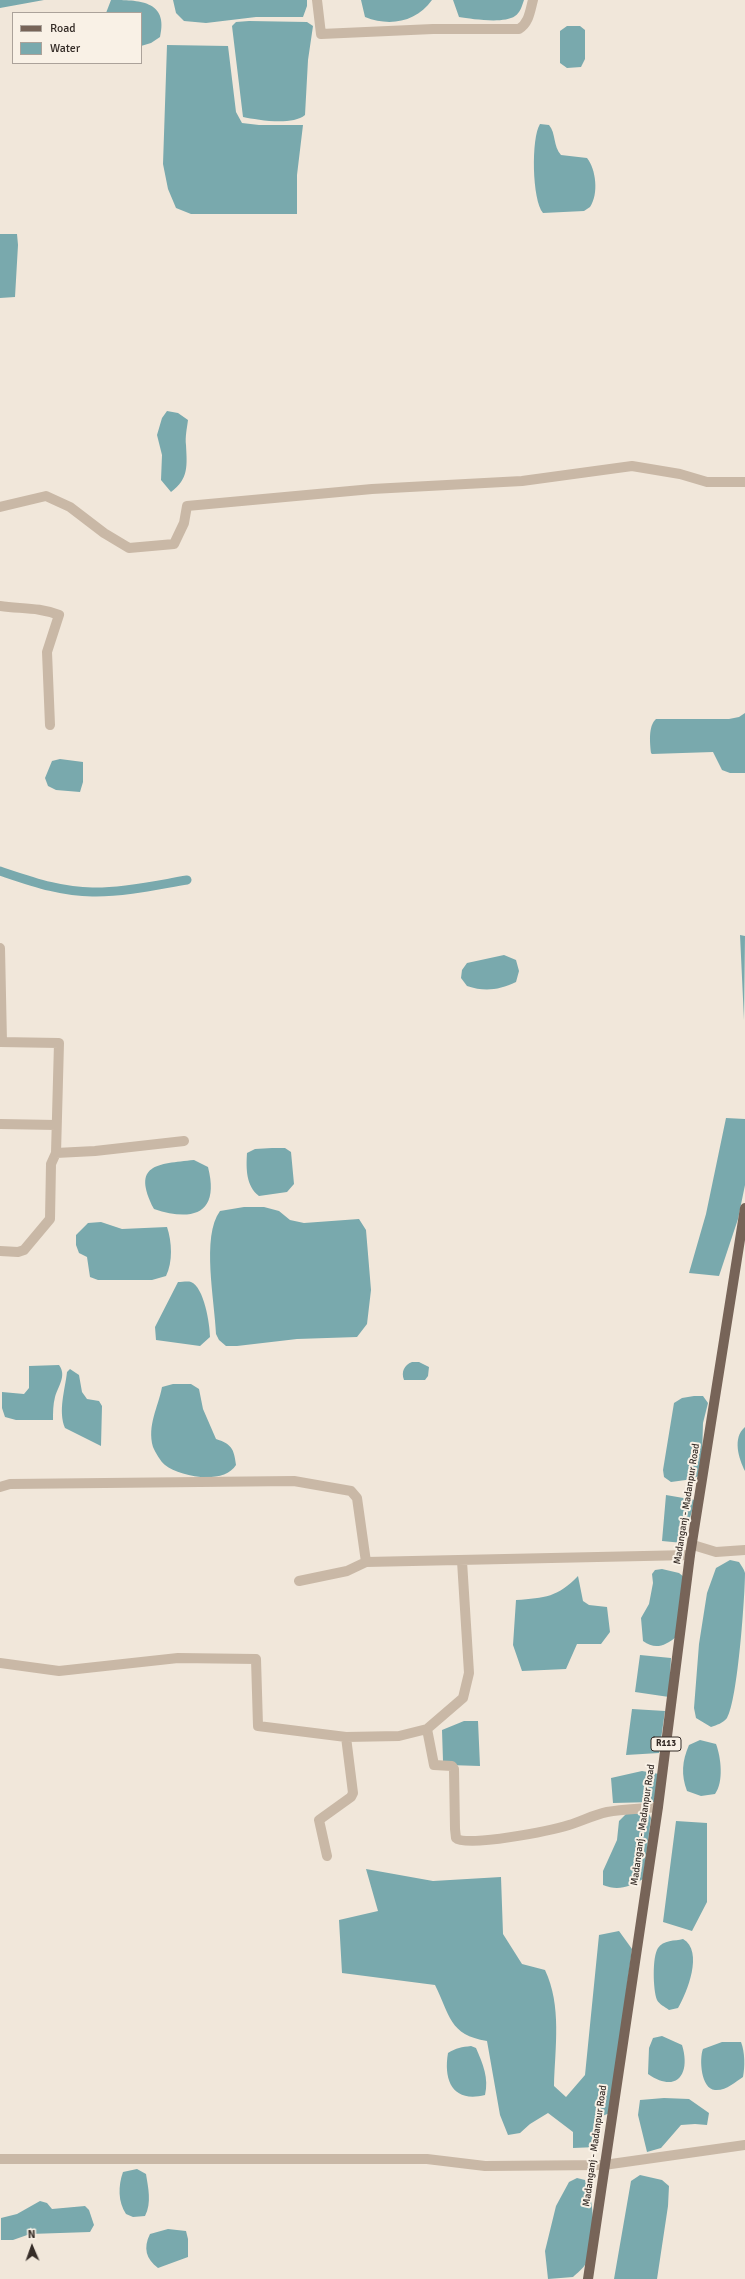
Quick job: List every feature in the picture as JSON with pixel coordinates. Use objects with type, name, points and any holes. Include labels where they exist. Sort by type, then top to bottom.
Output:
[{"type":"main road","name":"Madanganj - Madanpur Road","points":[[588,2279],[658,1807],[691,1550],[745,1208]]},
{"type":"street","points":[[317,0],[321,34],[433,29],[519,29],[524,26],[528,18],[533,0]]},
{"type":"street","points":[[0,507],[46,496],[70,507],[104,533],[129,548],[174,544],[184,523],[187,506],[372,489],[522,481],[632,466],[680,474],[707,482],[745,482]]},
{"type":"street","points":[[0,606],[16,609],[30,608],[59,615],[47,652],[50,725]]},
{"type":"street","points":[[0,948],[2,948],[1,1042],[59,1042],[56,1153],[51,1164],[50,1219],[24,1250],[18,1252],[0,1251]]},
{"type":"street","points":[[0,1124],[56,1125]]},
{"type":"street","points":[[56,1153],[184,1141]]},
{"type":"street","points":[[0,1487],[10,1484],[294,1481],[351,1491],[357,1498],[366,1562]]},
{"type":"street","points":[[299,1581],[347,1571],[366,1562],[462,1561],[691,1550],[716,1552],[745,1550]]},
{"type":"street","points":[[0,1663],[59,1671],[178,1658],[256,1659],[258,1726],[346,1737],[399,1736],[427,1729],[462,1698],[469,1673],[462,1561]]},
{"type":"street","points":[[427,1729],[434,1765],[452,1766],[454,1769],[455,1829],[456,1838],[460,1841],[485,1840],[531,1834],[568,1825],[606,1813],[658,1807]]},
{"type":"street","points":[[327,1856],[319,1820],[351,1797],[352,1793],[346,1737]]},
{"type":"street","points":[[0,2159],[56,2158],[367,2161],[427,2159],[485,2166],[604,2165],[745,2145]]},
{"type":"water","points":[[0,0],[44,0],[0,8]]},
{"type":"water","points":[[111,0],[141,2],[149,5],[156,9],[160,16],[162,25],[160,37],[151,43],[142,46],[142,12],[106,12]]},
{"type":"water","points":[[173,0],[307,0],[307,6],[303,17],[256,17],[206,23],[184,21],[176,13]]},
{"type":"water","points":[[361,0],[432,0],[426,7],[410,18],[393,22],[384,22],[365,17]]},
{"type":"water","points":[[453,0],[524,0],[520,11],[515,16],[503,20],[480,20],[459,17]]},
{"type":"water","points":[[236,22],[307,22],[313,26],[308,60],[305,115],[292,120],[284,121],[257,120],[243,117],[232,26]]},
{"type":"water","points":[[567,26],[580,26],[585,30],[585,59],[581,67],[567,68],[560,63],[560,31]]},
{"type":"water","points":[[167,45],[228,46],[236,112],[242,123],[259,125],[303,125],[297,175],[297,214],[191,214],[176,208],[168,189],[163,164]]},
{"type":"water","points":[[540,124],[549,125],[553,132],[558,151],[561,155],[587,158],[593,168],[595,195],[590,207],[584,211],[543,213],[539,206],[535,183],[534,155],[537,131]]},
{"type":"water","points":[[0,234],[17,234],[18,245],[15,297],[0,298]]},
{"type":"water","points":[[167,411],[178,413],[188,420],[186,439],[186,471],[181,482],[171,492],[161,480],[162,455],[157,435],[162,418]]},
{"type":"water","points":[[745,713],[745,773],[730,773],[722,770],[713,752],[651,753],[651,730],[653,722],[656,719],[729,719],[739,717]]},
{"type":"water","points":[[60,759],[83,762],[83,782],[80,792],[56,790],[48,786],[45,778],[52,761]]},
{"type":"water","points":[[740,935],[745,936],[744,1020]]},
{"type":"water","points":[[504,955],[516,960],[519,971],[516,982],[504,987],[480,989],[467,986],[461,978],[462,970],[467,963]]},
{"type":"water","points":[[726,1118],[745,1119],[745,1185],[738,1219],[719,1276],[689,1273],[706,1214]]},
{"type":"water","points":[[285,1148],[291,1152],[294,1184],[287,1192],[259,1196],[249,1182],[247,1171],[247,1153],[255,1149]]},
{"type":"water","points":[[194,1160],[208,1167],[211,1183],[210,1195],[206,1204],[200,1210],[191,1214],[181,1215],[154,1209],[145,1183],[147,1175],[152,1169],[159,1165]]},
{"type":"water","points":[[244,1207],[264,1207],[279,1211],[290,1220],[304,1223],[359,1219],[366,1230],[371,1290],[367,1324],[357,1337],[297,1339],[237,1346],[226,1346],[219,1340],[216,1334],[210,1270],[211,1236],[214,1222],[220,1211]]},
{"type":"water","points":[[101,1222],[122,1229],[167,1227],[170,1239],[171,1258],[166,1276],[152,1280],[98,1280],[90,1277],[87,1257],[79,1253],[76,1245],[76,1235],[88,1223]]},
{"type":"water","points":[[178,1282],[191,1282],[196,1285],[203,1298],[209,1324],[210,1337],[200,1346],[156,1340],[155,1327]]},
{"type":"water","points":[[412,1362],[419,1362],[429,1367],[428,1376],[425,1380],[404,1380],[404,1369]]},
{"type":"water","points":[[59,1365],[62,1377],[54,1400],[53,1420],[16,1420],[5,1417],[2,1408],[2,1392],[24,1394],[29,1388],[29,1366]]},
{"type":"water","points":[[70,1369],[79,1375],[82,1392],[87,1399],[99,1401],[102,1406],[101,1446],[65,1428],[62,1408],[67,1372]]},
{"type":"water","points":[[173,1384],[191,1384],[199,1389],[203,1409],[216,1439],[228,1445],[233,1451],[236,1465],[230,1471],[222,1475],[212,1477],[191,1476],[163,1464],[158,1457],[153,1447],[151,1431],[152,1424],[162,1387]]},
{"type":"water","points":[[703,1396],[708,1403],[703,1423],[702,1456],[698,1476],[693,1479],[671,1482],[664,1477],[663,1470],[674,1403],[682,1398]]},
{"type":"water","points":[[745,1427],[745,1471],[739,1455],[738,1443],[741,1432]]},
{"type":"water","points":[[666,1495],[695,1500],[683,1543],[662,1541]]},
{"type":"water","points":[[730,1560],[739,1562],[745,1573],[738,1670],[731,1707],[727,1718],[722,1723],[711,1727],[696,1718],[694,1708],[699,1644],[707,1593],[716,1568]]},
{"type":"water","points":[[662,1569],[679,1573],[684,1577],[676,1637],[664,1645],[656,1646],[647,1644],[643,1641],[641,1618],[649,1604],[653,1583],[652,1574],[655,1570]]},
{"type":"water","points":[[578,1576],[583,1601],[589,1605],[607,1607],[610,1632],[601,1644],[577,1644],[566,1669],[522,1671],[513,1645],[516,1600],[550,1595],[564,1588]]},
{"type":"water","points":[[640,1655],[671,1658],[669,1697],[635,1692]]},
{"type":"water","points":[[632,1709],[665,1711],[659,1753],[626,1755]]},
{"type":"water","points":[[464,1721],[478,1721],[480,1766],[449,1765],[443,1761],[442,1730]]},
{"type":"water","points":[[700,1740],[716,1744],[718,1749],[721,1776],[718,1789],[715,1794],[701,1796],[687,1791],[685,1785],[683,1768],[689,1745]]},
{"type":"water","points":[[642,1771],[659,1774],[654,1802],[613,1803],[611,1778]]},
{"type":"water","points":[[626,1814],[649,1814],[651,1818],[643,1879],[619,1888],[603,1885],[603,1871],[617,1840],[619,1821]]},
{"type":"water","points":[[676,1821],[707,1823],[707,1902],[692,1931],[663,1922]]},
{"type":"water","points":[[366,1869],[433,1881],[501,1877],[503,1934],[522,1964],[545,1970],[550,1984],[556,2012],[554,2086],[566,2097],[585,2075],[599,1935],[619,1931],[632,1949],[610,2113],[602,2116],[597,2147],[573,2148],[573,2132],[548,2113],[530,2124],[520,2133],[508,2135],[500,2115],[487,2041],[474,2038],[458,2029],[452,2022],[435,1985],[342,1973],[339,1920],[378,1911]]},
{"type":"water","points":[[683,1939],[689,1945],[692,1953],[692,1972],[686,1993],[678,2008],[669,2010],[657,2000],[654,1974],[656,1952],[660,1945],[669,1941]]},
{"type":"water","points":[[662,2036],[682,2045],[685,2065],[679,2078],[674,2081],[667,2082],[658,2080],[648,2074],[649,2048],[653,2038]]},
{"type":"water","points":[[722,2042],[741,2042],[744,2055],[744,2073],[743,2077],[730,2086],[715,2090],[707,2085],[704,2079],[701,2059],[703,2049]]},
{"type":"water","points":[[471,2046],[476,2048],[486,2077],[485,2095],[474,2097],[465,2096],[458,2093],[449,2081],[447,2073],[448,2053],[459,2048]]},
{"type":"water","points":[[664,2098],[689,2099],[709,2113],[707,2125],[681,2125],[661,2148],[647,2152],[638,2115],[640,2100]]},
{"type":"water","points":[[137,2169],[146,2174],[149,2200],[145,2216],[133,2217],[126,2214],[121,2204],[120,2183],[123,2172]]},
{"type":"water","points":[[640,2175],[662,2180],[669,2186],[668,2206],[657,2279],[614,2279],[631,2181]]},
{"type":"water","points":[[577,2178],[585,2180],[591,2199],[593,2233],[589,2254],[585,2265],[573,2277],[548,2279],[545,2251],[556,2206],[569,2182]]},
{"type":"water","points":[[40,2201],[47,2203],[52,2209],[85,2206],[89,2210],[94,2225],[90,2232],[30,2234],[13,2240],[1,2240],[1,2218],[17,2214]]},
{"type":"water","points":[[168,2229],[186,2231],[188,2239],[188,2257],[158,2268],[148,2257],[146,2249],[148,2239],[150,2234]]},
{"type":"waterway","points":[[0,871],[47,886],[84,892],[119,891],[187,880]]}]
